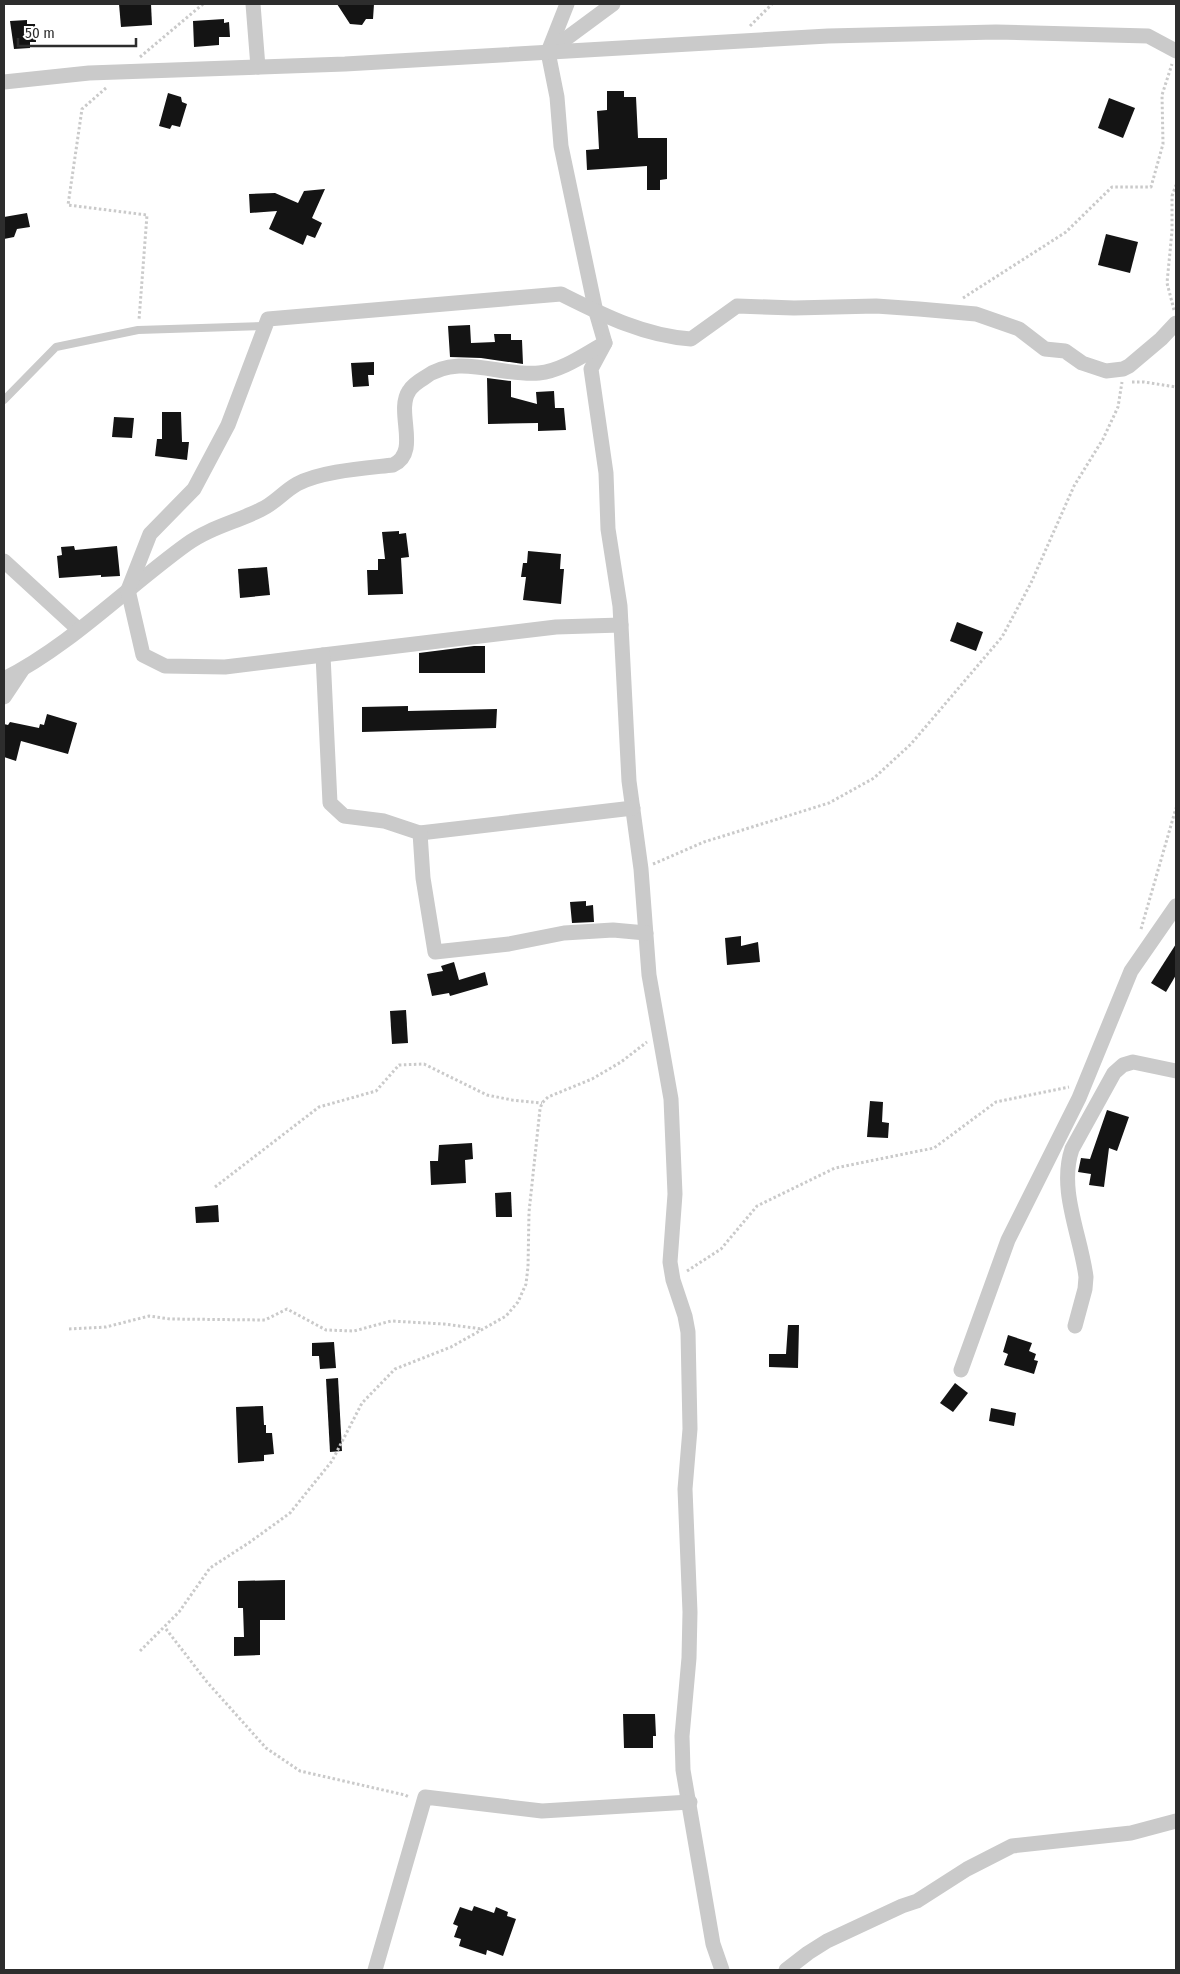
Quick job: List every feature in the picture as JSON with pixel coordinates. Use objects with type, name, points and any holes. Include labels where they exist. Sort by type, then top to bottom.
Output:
[{"type":"street","points":[[253,4],[258,67]]},
{"type":"street","points":[[567,4],[548,52],[557,97],[561,146],[596,312],[605,343],[591,369],[606,473],[608,529],[621,625],[629,781],[641,870],[649,974],[671,1099],[675,1194],[670,1262],[673,1280],[685,1316],[690,1362],[690,1429],[685,1489],[690,1612],[689,1658],[682,1736],[683,1770],[713,1944],[722,1970]]},
{"type":"street","points":[[548,52],[613,4]]},
{"type":"street","points":[[4,82],[89,73],[258,67],[828,36],[996,32],[1148,36],[1175,56]]},
{"type":"street","points":[[621,625],[556,627],[225,667],[165,666],[143,655],[128,590],[150,534],[194,489],[228,425],[268,319],[561,294],[596,312],[648,332],[667,337],[691,339],[737,306],[794,308],[876,306],[976,314],[1019,329],[1045,349],[1065,351],[1082,362],[1122,375],[1176,323]]},
{"type":"street","points":[[4,679],[45,655],[190,542],[211,530],[273,504],[296,484],[328,475],[398,463],[406,447],[406,399],[410,390],[425,376],[460,365],[540,373],[564,366],[605,343]]},
{"type":"street","points":[[4,560],[78,629]]},
{"type":"street","points":[[323,655],[330,803],[344,816],[384,821],[420,833],[633,808]]},
{"type":"street","points":[[4,696],[25,667]]},
{"type":"street","points":[[420,833],[423,878],[436,952],[509,944],[564,933],[613,930],[646,933]]},
{"type":"street","points":[[961,1370],[1008,1240],[1079,1098],[1131,971],[1176,906]]},
{"type":"street","points":[[1075,1326],[1085,1289],[1086,1277],[1070,1196],[1068,1159],[1072,1148],[1114,1073],[1123,1065],[1133,1062],[1176,1071]]},
{"type":"street","points":[[375,1970],[425,1797],[542,1811],[690,1802]]},
{"type":"street","points":[[786,1970],[827,1941],[917,1900],[967,1869],[1012,1846],[1131,1833],[1176,1821]]},
{"type":"lane","points":[[4,400],[56,347],[138,330],[265,326]]},
{"type":"path","points":[[138,330],[148,214],[68,205],[82,109],[203,4]]},
{"type":"path","points":[[735,41],[772,4]]},
{"type":"path","points":[[943,311],[1066,232],[1112,187],[1151,187],[1163,144],[1162,95],[1175,56]]},
{"type":"path","points":[[1176,185],[1172,196],[1172,231],[1167,283],[1176,319]]},
{"type":"path","points":[[641,870],[704,842],[829,803],[874,778],[911,744],[1002,637],[1036,574],[1074,486],[1102,439],[1118,407],[1122,375],[1144,382],[1176,387]]},
{"type":"path","points":[[1140,936],[1176,808]]},
{"type":"path","points":[[140,1651],[180,1612],[210,1568],[290,1513],[332,1461],[362,1403],[395,1369],[451,1347],[483,1330],[506,1316],[518,1302],[526,1284],[529,1212],[542,1103],[548,1097],[592,1079],[621,1062],[659,1033]]},
{"type":"path","points":[[215,1186],[319,1107],[376,1091],[399,1065],[424,1064],[487,1095],[542,1103]]},
{"type":"path","points":[[673,1280],[721,1249],[757,1206],[835,1168],[934,1148],[996,1102],[1084,1084]]},
{"type":"path","points":[[69,1329],[106,1326],[149,1316],[170,1319],[265,1320],[287,1309],[326,1330],[354,1331],[391,1321],[444,1324],[483,1330]]},
{"type":"path","points":[[166,1629],[206,1682],[266,1748],[300,1771],[405,1795],[422,1806]]},
{"type":"building","points":[[119,4],[151,4],[152,25],[121,27]]},
{"type":"building","points":[[337,4],[374,4],[373,19],[366,19],[362,25],[350,24]]},
{"type":"building","points":[[224,19],[224,23],[229,22],[230,37],[219,37],[219,45],[194,47],[193,21]]},
{"type":"building","points":[[27,20],[27,24],[35,24],[36,42],[30,42],[30,48],[14,49],[10,21]]},
{"type":"building","points":[[607,91],[624,91],[624,97],[636,97],[638,138],[667,138],[667,179],[660,180],[660,190],[647,190],[647,166],[587,170],[586,150],[599,149],[597,111],[607,110]]},
{"type":"building","points":[[168,93],[181,97],[182,102],[187,104],[180,127],[172,125],[170,129],[159,126]]},
{"type":"building","points":[[1109,98],[1135,108],[1123,138],[1098,128]]},
{"type":"building","points":[[325,189],[312,218],[322,223],[315,238],[307,235],[303,245],[269,229],[277,211],[250,213],[249,194],[275,193],[298,203],[304,191]]},
{"type":"building","points":[[27,213],[30,227],[17,229],[14,237],[4,239],[4,217]]},
{"type":"building","points":[[1106,234],[1138,242],[1130,273],[1098,265]]},
{"type":"building","points":[[470,325],[471,343],[495,342],[494,334],[511,334],[511,340],[522,340],[523,364],[481,358],[450,357],[448,326]]},
{"type":"building","points":[[374,362],[374,375],[368,375],[369,386],[353,387],[351,363]]},
{"type":"building","points":[[487,378],[511,381],[511,397],[537,404],[536,392],[554,391],[555,408],[564,408],[566,430],[538,431],[538,423],[488,424]]},
{"type":"building","points":[[162,412],[181,412],[182,442],[189,442],[187,460],[155,456],[157,439],[162,439]]},
{"type":"building","points":[[114,417],[134,418],[132,438],[112,437]]},
{"type":"building","points":[[399,531],[399,534],[406,533],[409,557],[401,558],[403,594],[368,595],[367,570],[378,570],[378,559],[385,559],[382,532]]},
{"type":"building","points":[[74,546],[75,550],[117,546],[120,576],[101,577],[101,575],[59,578],[57,556],[62,555],[61,547]]},
{"type":"building","points":[[528,551],[561,554],[560,569],[564,569],[561,604],[523,600],[526,577],[521,577],[523,563],[527,563]]},
{"type":"building","points":[[267,567],[270,595],[240,598],[238,569]]},
{"type":"building","points":[[957,622],[983,632],[976,651],[950,641]]},
{"type":"building","points":[[485,646],[485,673],[419,673],[419,653]]},
{"type":"building","points":[[408,706],[408,711],[497,709],[496,728],[362,732],[362,707]]},
{"type":"building","points":[[47,714],[77,723],[68,754],[21,741],[16,761],[4,757],[4,724],[8,725],[10,722],[39,728],[40,724],[44,725]]},
{"type":"building","points":[[586,901],[586,906],[593,905],[594,922],[572,923],[570,902]]},
{"type":"building","points":[[741,936],[741,946],[758,942],[760,962],[727,965],[725,938]]},
{"type":"building","points":[[1176,944],[1176,975],[1166,992],[1151,983]]},
{"type":"building","points":[[454,962],[459,980],[485,972],[488,985],[450,996],[449,993],[432,996],[427,974],[443,971],[441,966]]},
{"type":"building","points":[[406,1010],[408,1043],[392,1044],[390,1011]]},
{"type":"building","points":[[870,1101],[883,1102],[882,1122],[889,1123],[888,1138],[867,1137]]},
{"type":"building","points":[[1107,1110],[1129,1117],[1117,1151],[1109,1148],[1104,1187],[1089,1185],[1091,1174],[1078,1172],[1081,1158],[1090,1159]]},
{"type":"building","points":[[472,1143],[473,1159],[465,1160],[466,1183],[431,1185],[430,1161],[438,1161],[439,1145]]},
{"type":"building","points":[[511,1192],[512,1217],[496,1217],[495,1193]]},
{"type":"building","points":[[218,1205],[219,1222],[196,1223],[195,1207]]},
{"type":"building","points":[[788,1325],[799,1325],[798,1368],[769,1367],[769,1354],[786,1354]]},
{"type":"building","points":[[1008,1335],[1032,1343],[1029,1351],[1036,1354],[1034,1360],[1038,1361],[1034,1374],[1004,1365],[1008,1354],[1003,1352]]},
{"type":"building","points":[[334,1342],[336,1368],[320,1369],[319,1356],[312,1356],[312,1343]]},
{"type":"building","points":[[338,1378],[342,1451],[330,1452],[326,1379]]},
{"type":"building","points":[[955,1383],[968,1393],[953,1412],[940,1403]]},
{"type":"building","points":[[263,1406],[264,1425],[266,1425],[266,1433],[272,1433],[274,1454],[264,1455],[264,1461],[238,1463],[236,1407]]},
{"type":"building","points":[[991,1408],[1016,1413],[1014,1426],[989,1421]]},
{"type":"building","points":[[285,1580],[285,1620],[260,1620],[260,1655],[234,1656],[234,1637],[244,1637],[243,1608],[238,1608],[238,1581]]},
{"type":"building","points":[[623,1714],[655,1714],[656,1736],[653,1736],[653,1748],[624,1748]]},
{"type":"building","points":[[474,1906],[494,1913],[496,1907],[508,1912],[507,1916],[516,1919],[503,1956],[487,1950],[486,1955],[459,1946],[461,1939],[454,1937],[458,1926],[453,1924],[460,1907],[472,1911]]}]
